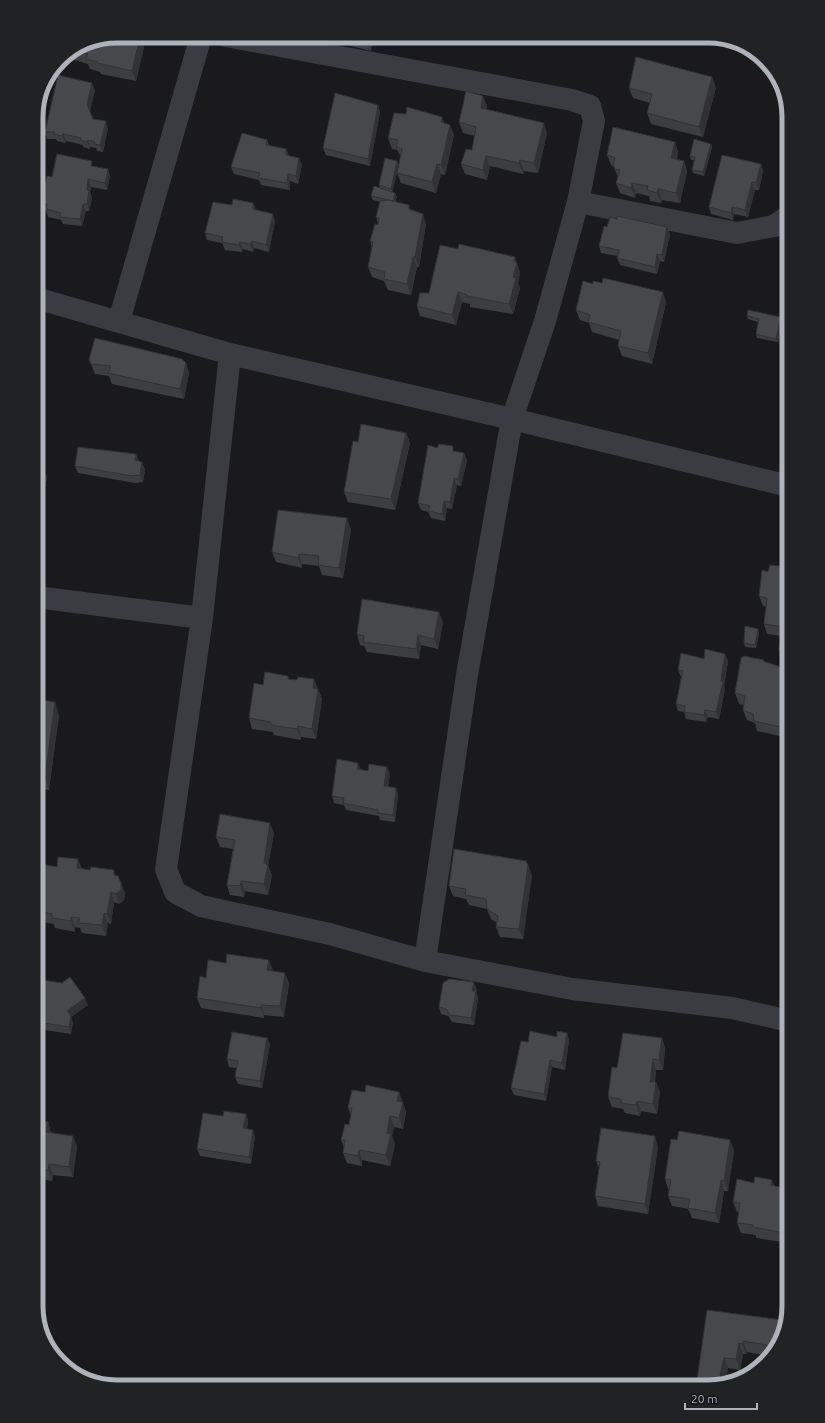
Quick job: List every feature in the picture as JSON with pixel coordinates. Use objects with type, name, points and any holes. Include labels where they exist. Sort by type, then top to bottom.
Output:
[{"type":"street","points":[[119,321],[199,43]]},
{"type":"street","points":[[264,43],[455,78],[590,106],[594,121],[578,202],[545,321],[512,419],[467,675],[425,961]]},
{"type":"street","points":[[578,202],[738,233],[774,226],[782,221]]},
{"type":"street","points":[[43,300],[119,321],[163,336],[230,354],[512,419],[782,484]]},
{"type":"street","points":[[230,354],[202,618],[166,869],[176,892],[201,906],[330,934],[425,961],[572,989],[732,1008],[782,1019]]},
{"type":"street","points":[[43,598],[202,618]]},
{"type":"building","points":[[139,43],[132,71],[86,59],[88,54],[81,53],[102,44]]},
{"type":"building","points":[[636,57],[712,77],[699,127],[647,113],[652,94],[629,88]]},
{"type":"building","points":[[58,75],[92,83],[87,104],[93,119],[106,121],[100,145],[94,144],[95,142],[88,140],[87,142],[81,140],[81,138],[63,134],[62,136],[54,134],[55,132],[45,132]]},
{"type":"building","points":[[466,91],[483,96],[481,108],[544,123],[534,163],[520,160],[519,163],[486,156],[483,170],[461,164],[466,149],[472,150],[476,127],[459,122]]},
{"type":"building","points":[[335,93],[378,105],[368,159],[323,148]]},
{"type":"building","points":[[407,107],[442,117],[441,122],[450,125],[441,165],[437,164],[432,182],[397,173],[402,149],[396,147],[398,140],[388,138],[394,113],[406,114]]},
{"type":"building","points":[[613,127],[675,142],[671,158],[684,161],[676,193],[658,189],[657,193],[647,190],[648,186],[632,183],[631,188],[616,183],[620,170],[615,169],[613,164],[615,158],[607,155]]},
{"type":"building","points":[[242,133],[267,140],[266,145],[286,149],[286,155],[299,158],[296,176],[288,174],[287,183],[258,178],[260,173],[231,167]]},
{"type":"building","points":[[694,139],[711,144],[703,172],[692,170],[695,157],[690,156]]},
{"type":"building","points":[[57,154],[92,161],[91,166],[108,169],[105,183],[88,179],[87,190],[89,191],[87,204],[83,204],[80,219],[60,217],[61,213],[46,209],[47,204],[43,203],[43,194],[47,176],[52,177]]},
{"type":"building","points":[[722,155],[761,164],[756,183],[752,182],[745,210],[732,207],[731,213],[709,207]]},
{"type":"building","points":[[385,158],[397,161],[391,189],[379,185]]},
{"type":"building","points":[[374,186],[395,193],[393,201],[371,196]]},
{"type":"building","points":[[233,199],[253,203],[253,209],[273,214],[266,245],[252,241],[250,244],[240,242],[239,245],[222,242],[223,237],[205,233],[213,202],[232,205]]},
{"type":"building","points":[[389,200],[409,205],[409,209],[423,214],[415,257],[413,257],[407,284],[384,279],[385,272],[368,267],[373,242],[370,241],[375,224],[378,225],[379,218],[376,217],[380,201]]},
{"type":"building","points":[[617,216],[667,227],[662,255],[657,254],[655,267],[617,258],[619,250],[599,246],[604,226],[607,227],[610,217],[617,219]]},
{"type":"building","points":[[459,244],[515,257],[514,261],[517,263],[513,277],[516,278],[509,304],[467,296],[458,292],[452,315],[417,306],[420,293],[429,293],[440,245],[458,249]]},
{"type":"building","points":[[603,278],[663,292],[648,353],[618,346],[621,331],[588,322],[590,315],[576,310],[583,281],[593,284],[593,281],[602,283]]},
{"type":"building","points":[[748,310],[781,317],[776,339],[756,334],[759,319],[747,316]]},
{"type":"building","points":[[95,338],[182,359],[186,363],[180,389],[108,373],[111,366],[91,364],[89,359]]},
{"type":"building","points":[[361,424],[406,433],[391,499],[344,492],[353,441],[358,442]]},
{"type":"building","points":[[439,444],[453,446],[453,451],[464,453],[458,479],[454,478],[450,502],[444,501],[442,514],[428,511],[430,506],[418,503],[428,445],[437,448]]},
{"type":"building","points":[[78,447],[136,454],[135,460],[142,462],[140,475],[132,476],[75,466]]},
{"type":"building","points":[[278,510],[347,518],[339,568],[318,565],[319,556],[299,554],[298,558],[272,552]]},
{"type":"building","points":[[770,565],[782,566],[782,627],[764,624],[767,598],[759,596],[762,570],[768,572]]},
{"type":"building","points":[[362,599],[439,612],[434,639],[418,635],[416,649],[363,642],[364,636],[357,634]]},
{"type":"building","points":[[745,626],[758,629],[755,645],[744,643]]},
{"type":"building","points":[[781,636],[782,636],[782,649],[779,649]]},
{"type":"building","points":[[705,649],[725,654],[721,681],[723,682],[716,712],[705,710],[704,715],[684,712],[685,706],[676,704],[683,671],[678,670],[681,653],[704,659]]},
{"type":"building","points":[[744,656],[764,660],[763,661],[781,667],[782,662],[781,727],[754,721],[753,714],[743,710],[745,696],[735,693],[741,658]]},
{"type":"building","points":[[265,672],[288,676],[288,679],[297,680],[298,677],[314,679],[313,688],[318,689],[312,729],[298,726],[297,729],[271,725],[271,722],[249,718],[254,683],[263,685]]},
{"type":"building","points":[[43,700],[55,702],[45,777],[43,777]]},
{"type":"building","points":[[337,759],[358,763],[357,769],[368,771],[369,764],[387,767],[384,786],[396,788],[393,815],[378,813],[378,810],[343,803],[344,798],[332,796]]},
{"type":"building","points":[[220,814],[270,823],[264,863],[268,865],[264,884],[241,881],[240,886],[227,885],[235,840],[216,837]]},
{"type":"building","points":[[454,849],[526,861],[528,865],[519,929],[496,927],[498,916],[487,909],[486,899],[465,895],[466,889],[449,886]]},
{"type":"building","points":[[58,857],[78,859],[77,868],[90,870],[91,867],[114,870],[114,875],[118,876],[121,883],[121,890],[116,894],[111,892],[107,914],[104,913],[102,925],[78,923],[80,918],[71,917],[71,921],[52,918],[52,914],[43,912],[43,864],[57,867]]},
{"type":"building","points":[[227,954],[269,960],[267,970],[285,973],[280,1006],[261,1005],[261,1008],[197,998],[200,976],[206,978],[208,960],[226,963]]},
{"type":"building","points":[[70,977],[85,998],[67,1011],[71,1016],[69,1027],[43,1023],[43,980],[62,983]]},
{"type":"building","points":[[449,979],[474,982],[472,991],[476,991],[471,1018],[450,1015],[446,1009],[439,1007],[443,983]]},
{"type":"building","points":[[530,1031],[557,1037],[557,1031],[567,1033],[562,1063],[550,1060],[544,1094],[511,1088],[521,1041],[528,1042]]},
{"type":"building","points":[[232,1032],[267,1038],[260,1081],[235,1077],[238,1061],[227,1059]]},
{"type":"building","points":[[623,1033],[662,1038],[659,1060],[653,1059],[650,1082],[656,1082],[653,1104],[637,1101],[636,1105],[621,1103],[621,1099],[608,1097],[612,1067],[617,1068]]},
{"type":"building","points":[[366,1085],[399,1092],[397,1101],[403,1102],[399,1118],[390,1116],[387,1133],[391,1134],[386,1155],[359,1150],[358,1156],[343,1153],[345,1140],[341,1140],[345,1124],[349,1125],[352,1108],[348,1108],[352,1090],[365,1092]]},
{"type":"building","points":[[224,1111],[246,1114],[243,1128],[253,1130],[249,1157],[197,1149],[203,1113],[223,1116]]},
{"type":"building","points":[[43,1121],[48,1122],[46,1132],[73,1136],[69,1167],[49,1164],[48,1170],[43,1170]]},
{"type":"building","points":[[601,1128],[655,1136],[645,1204],[595,1196],[600,1162],[596,1161]]},
{"type":"building","points":[[679,1131],[730,1140],[724,1181],[721,1180],[715,1213],[688,1208],[690,1199],[668,1196],[671,1180],[665,1179],[671,1139],[677,1140]]},
{"type":"building","points":[[755,1177],[772,1180],[771,1185],[782,1188],[782,1233],[753,1227],[753,1225],[737,1223],[740,1203],[733,1202],[737,1179],[754,1183]]},
{"type":"building","points":[[707,1310],[780,1320],[771,1346],[743,1341],[742,1344],[739,1343],[736,1359],[724,1358],[719,1379],[697,1380]]}]
